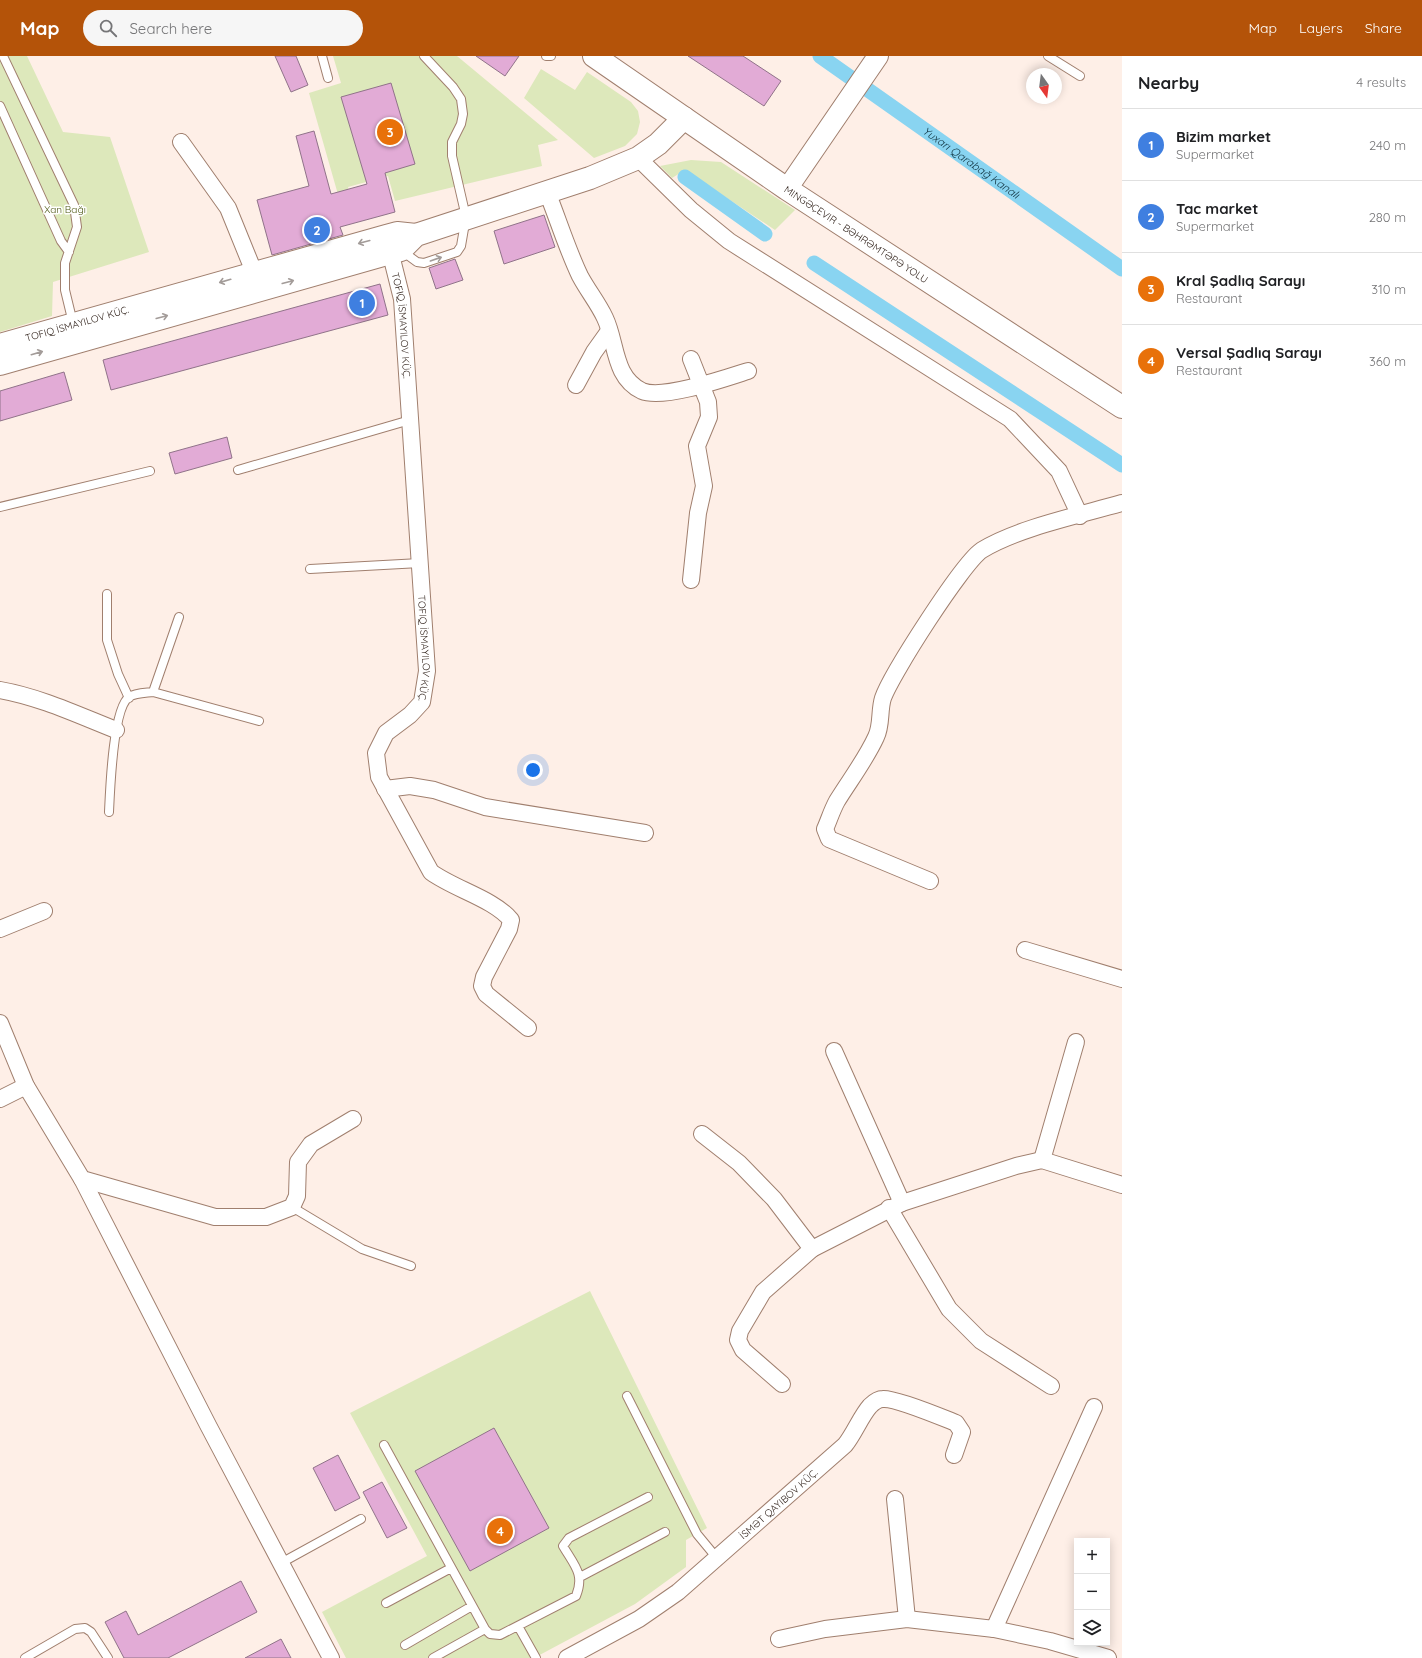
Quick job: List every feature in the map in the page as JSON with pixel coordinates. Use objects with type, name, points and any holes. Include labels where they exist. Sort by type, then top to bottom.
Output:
[{"type":"main road","name":"MINGƏÇEVIR - BƏHRƏMTƏPƏ YOLU","points":[[594,56],[787,189],[1122,407]]},
{"type":"main road","points":[[0,364],[151,320],[399,244],[466,217],[590,178],[638,158],[658,144],[684,118]]},
{"type":"main road","points":[[0,345],[254,272],[399,244]]},
{"type":"street","points":[[787,189],[830,124],[878,56]]},
{"type":"street","points":[[181,142],[228,208],[254,272]]},
{"type":"street","points":[[638,158],[691,210],[728,241],[1010,419],[1059,471],[1080,516]]},
{"type":"street","points":[[547,192],[580,276],[606,319],[619,366],[628,381],[644,391],[662,392],[702,386],[748,371]]},
{"type":"street","points":[[399,244],[427,671],[422,702],[410,715],[386,732],[376,753],[379,777],[431,872],[442,880],[504,911],[510,920],[509,929],[484,977],[482,986],[486,994],[528,1028]]},
{"type":"street","points":[[576,385],[594,352],[609,331]]},
{"type":"street","points":[[691,359],[708,402],[709,417],[697,446],[704,486],[698,513],[691,580]]},
{"type":"street","points":[[930,881],[829,839],[825,829],[836,803],[877,736],[883,698],[896,672],[968,563],[981,551],[1001,540],[1122,503]]},
{"type":"street","points":[[0,690],[12,692],[65,710],[116,730]]},
{"type":"street","points":[[385,789],[410,786],[434,790],[485,807],[645,833]]},
{"type":"street","points":[[0,929],[44,911]]},
{"type":"street","points":[[1025,950],[1122,979]]},
{"type":"street","points":[[0,1023],[26,1086],[82,1179],[331,1658]]},
{"type":"street","points":[[1042,1160],[1076,1042]]},
{"type":"street","points":[[834,1052],[895,1205],[949,1309],[981,1341],[1051,1386]]},
{"type":"street","points":[[0,1099],[26,1086]]},
{"type":"street","points":[[82,1179],[215,1217],[266,1217],[292,1207],[297,1196],[298,1162],[311,1144],[353,1119]]},
{"type":"street","points":[[702,1134],[740,1163],[774,1199],[812,1249]]},
{"type":"street","points":[[782,1384],[743,1350],[738,1340],[740,1331],[763,1292],[812,1249],[895,1205],[1016,1166],[1042,1160],[1122,1186]]},
{"type":"street","points":[[567,1658],[639,1619],[678,1592],[845,1445],[854,1434],[868,1408],[876,1401],[883,1398],[895,1401],[956,1422],[962,1432],[954,1455]]},
{"type":"street","points":[[994,1629],[1094,1407]]},
{"type":"street","points":[[895,1499],[906,1619]]},
{"type":"street","points":[[779,1639],[825,1628],[906,1619],[994,1629],[1050,1641],[1108,1658]]},
{"type":"lane","points":[[3,56],[74,205],[76,227],[65,264],[65,290],[74,324]]},
{"type":"lane","points":[[322,56],[328,78]]},
{"type":"lane","points":[[399,244],[417,262],[424,263],[457,252],[462,246],[466,217],[452,156],[452,142],[461,124],[463,114],[460,99],[452,87],[424,56]]},
{"type":"lane","points":[[546,56],[551,56]]},
{"type":"lane","points":[[1048,56],[1080,76]]},
{"type":"lane","points":[[0,106],[61,241],[69,252]]},
{"type":"lane","points":[[238,470],[410,420]]},
{"type":"lane","points":[[0,507],[150,471]]},
{"type":"lane","points":[[310,569],[420,563]]},
{"type":"lane","points":[[107,594],[107,640],[118,674],[129,698]]},
{"type":"lane","points":[[153,692],[179,617]]},
{"type":"lane","points":[[109,812],[116,730],[123,705],[129,698],[141,693],[153,692],[259,722]]},
{"type":"lane","points":[[292,1207],[362,1249],[412,1266]]},
{"type":"lane","points":[[627,1396],[697,1534],[716,1557]]},
{"type":"lane","points":[[384,1445],[472,1606],[485,1629],[490,1634],[500,1635],[576,1596],[580,1586],[580,1577],[563,1546],[569,1538],[648,1497]]},
{"type":"lane","points":[[281,1563],[362,1519]]},
{"type":"lane","points":[[580,1577],[665,1532]]},
{"type":"lane","points":[[386,1603],[451,1568]]},
{"type":"lane","points":[[405,1645],[472,1606]]},
{"type":"lane","points":[[518,1626],[536,1658]]},
{"type":"lane","points":[[25,1658],[75,1629],[85,1628],[91,1632],[108,1658]]},
{"type":"lane","points":[[433,1658],[485,1629]]},
{"type":"green space","name":"Xan Bağı","points":[[0,56],[27,56],[63,132],[110,137],[149,252],[53,282],[52,316],[0,332]]},
{"type":"green space","points":[[333,56],[457,56],[558,140],[538,145],[542,166],[395,201],[388,176],[348,187],[356,216],[345,219],[309,93],[341,83]]},
{"type":"green space","points":[[541,69],[575,90],[587,72],[631,102],[638,111],[640,122],[637,134],[625,146],[594,158],[524,98]]},
{"type":"green space","points":[[691,160],[721,162],[795,210],[775,230],[685,170],[672,178],[660,166]]},
{"type":"green space","points":[[590,1291],[707,1528],[686,1540],[686,1567],[635,1604],[534,1658],[346,1658],[322,1612],[427,1556],[350,1413]]},
{"type":"building","points":[[275,56],[296,56],[308,85],[291,92]]},
{"type":"building","points":[[476,56],[519,56],[505,76]]},
{"type":"building","points":[[688,56],[743,56],[781,81],[764,106]]},
{"type":"building","points":[[391,83],[415,164],[385,173],[395,212],[340,227],[343,235],[272,255],[257,200],[309,186],[296,136],[314,131],[331,194],[367,184],[341,97]]},
{"type":"building","points":[[544,215],[555,247],[504,264],[494,231]]},
{"type":"building","points":[[455,259],[463,280],[436,289],[429,268]]},
{"type":"building","points":[[380,284],[388,315],[111,390],[103,360]]},
{"type":"building","points":[[64,372],[72,400],[0,421],[0,391]]},
{"type":"building","points":[[227,437],[232,458],[175,474],[169,453]]},
{"type":"building","points":[[494,1428],[549,1528],[470,1571],[415,1471]]},
{"type":"building","points":[[338,1455],[360,1498],[335,1511],[313,1468]]},
{"type":"building","points":[[382,1482],[407,1528],[387,1538],[363,1492]]},
{"type":"building","points":[[241,1581],[257,1612],[168,1658],[124,1658],[105,1622],[126,1611],[138,1635]]},
{"type":"building","points":[[281,1639],[291,1658],[245,1658]]},
{"type":"waterway","name":"Yuxarı Qarabağ Kanalı","points":[[820,56],[1122,269]]},
{"type":"waterway","points":[[685,177],[765,234]]},
{"type":"waterway","points":[[814,263],[1122,465]]},
{"type":"place","name":"Kral Şadlıq Sarayı","points":[[390,132]]},
{"type":"place","name":"Tac market","points":[[317,230]]},
{"type":"place","name":"Bizim market","points":[[362,303]]},
{"type":"place","name":"Versal Şadlıq Sarayı","points":[[500,1531]]}]
